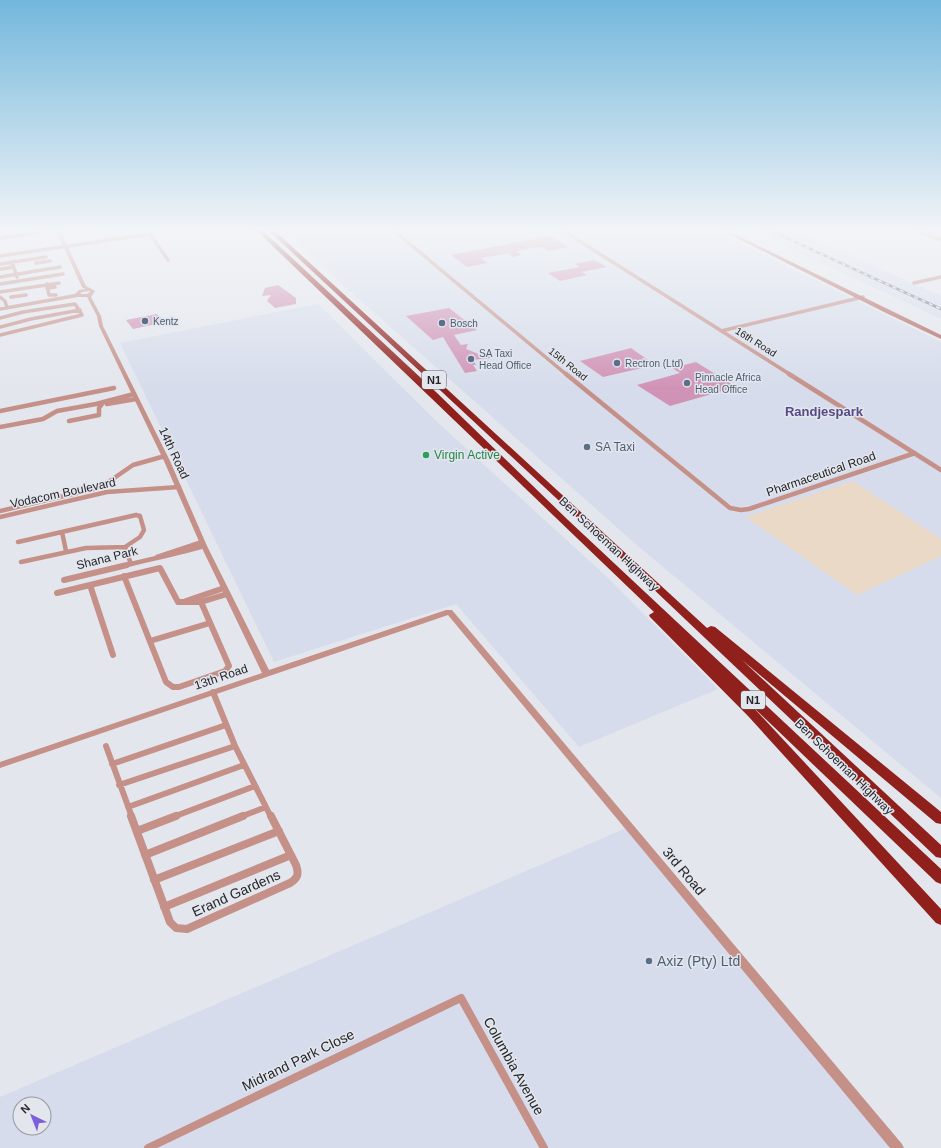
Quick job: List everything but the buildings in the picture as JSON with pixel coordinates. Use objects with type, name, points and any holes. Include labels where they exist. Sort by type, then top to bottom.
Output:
[{"type":"highway","name":"Ben Schoeman Highway","points":[[316,284],[941,878]]},
{"type":"highway","name":"Ben Schoeman Highway","points":[[329,284],[941,853]]},
{"type":"highway","points":[[565,522],[571,534],[580,544],[648,609],[752,713],[941,919]]},
{"type":"highway","points":[[631,563],[660,582],[737,652],[941,818]]},
{"type":"main road","points":[[833,284],[941,336]]},
{"type":"street","points":[[0,292],[57,284]]},
{"type":"street","name":"14th Road","points":[[80,284],[80,294],[86,298],[100,322],[135,397],[165,456],[203,544],[267,674]]},
{"type":"street","name":"14th Road","points":[[82,284],[90,292],[89,297],[99,316],[100,322]]},
{"type":"street","name":"15th Road","points":[[458,284],[726,506],[733,509]]},
{"type":"street","name":"16th Road","points":[[646,284],[941,470]]},
{"type":"street","points":[[47,286],[56,287]]},
{"type":"street","points":[[47,286],[50,296],[66,294]]},
{"type":"street","points":[[11,297],[27,297],[24,288]]},
{"type":"street","points":[[0,308],[90,292]]},
{"type":"street","points":[[0,297],[5,301],[7,307]]},
{"type":"street","points":[[721,331],[861,297]]},
{"type":"street","points":[[0,318],[23,312],[75,304],[80,310],[81,316],[0,335]]},
{"type":"street","points":[[0,327],[31,319],[80,310]]},
{"type":"street","points":[[0,411],[114,388]]},
{"type":"street","points":[[99,392],[103,403]]},
{"type":"street","points":[[0,427],[43,419],[57,411],[135,397]]},
{"type":"street","points":[[69,421],[99,414],[99,408],[103,403]]},
{"type":"street","name":"Pharmaceutical Road","points":[[733,509],[749,509],[915,453]]},
{"type":"street","name":"Vodacom Boulevard","points":[[0,511],[94,489],[100,487],[131,466],[146,460],[165,456]]},
{"type":"street","name":"Vodacom Boulevard","points":[[0,517],[107,492],[160,490],[179,487]]},
{"type":"street","points":[[18,542],[131,516],[139,516],[144,530],[142,534],[125,547],[102,545],[66,551],[21,562]]},
{"type":"street","points":[[62,532],[66,551]]},
{"type":"street","name":"Shana Park","points":[[64,580],[155,558],[166,557],[203,544]]},
{"type":"street","points":[[125,547],[131,564]]},
{"type":"street","points":[[57,593],[160,568],[162,569],[176,601],[182,603],[201,602],[226,591]]},
{"type":"street","points":[[124,576],[166,682],[173,687],[179,687],[225,671],[229,666],[201,602]]},
{"type":"street","points":[[90,584],[112,655]]},
{"type":"street","points":[[182,603],[195,597],[226,591]]},
{"type":"street","name":"13th Road","points":[[0,765],[449,612]]},
{"type":"street","name":"3rd Road","points":[[449,612],[898,1148]]},
{"type":"street","points":[[150,640],[210,623]]},
{"type":"street","name":"Erand Gardens","points":[[106,746],[164,907],[173,926],[181,930],[187,930],[294,880],[299,874],[291,855],[244,765],[213,692]]},
{"type":"street","points":[[112,764],[226,725]]},
{"type":"street","points":[[120,785],[235,746]]},
{"type":"street","points":[[128,807],[244,765]]},
{"type":"street","points":[[136,831],[255,786]]},
{"type":"street","points":[[145,855],[266,807]]},
{"type":"street","points":[[154,880],[279,832]]},
{"type":"street","points":[[164,907],[291,855]]},
{"type":"street","name":"Midrand Park Close","points":[[148,1148],[461,998]]},
{"type":"street","name":"Columbia Avenue","points":[[461,998],[544,1148]]},
{"type":"shaded area","points":[[342,284],[822,284],[941,342],[941,798],[639,547]]},
{"type":"shaded area","points":[[865,284],[913,284],[941,296],[941,319]]},
{"type":"shaded area","points":[[318,304],[435,420],[606,576],[718,689],[579,747],[456,604],[274,662],[120,343]]},
{"type":"shaded area","points":[[853,481],[941,539],[941,556],[857,595],[746,517]]},
{"type":"shaded area","points":[[631,826],[902,1148],[0,1148],[0,1097]]},
{"type":"railway","points":[[886,284],[941,309]]},
{"type":"place","name":"Kentz","points":[[145,321]]},
{"type":"place","name":"Bosch","points":[[442,323]]},
{"type":"place","name":"SA Taxi Head Office","points":[[471,359]]},
{"type":"place","name":"Rectron (Ltd)","points":[[617,363]]},
{"type":"place","name":"Pinnacle Africa Head Office","points":[[687,383]]},
{"type":"place","name":"SA Taxi","points":[[587,447]]},
{"type":"place","name":"Virgin Active","points":[[426,455]]},
{"type":"place","name":"Axiz (Pty) Ltd","points":[[649,961]]},
{"type":"district","name":"Randjespark","points":[[824,411]]}]
